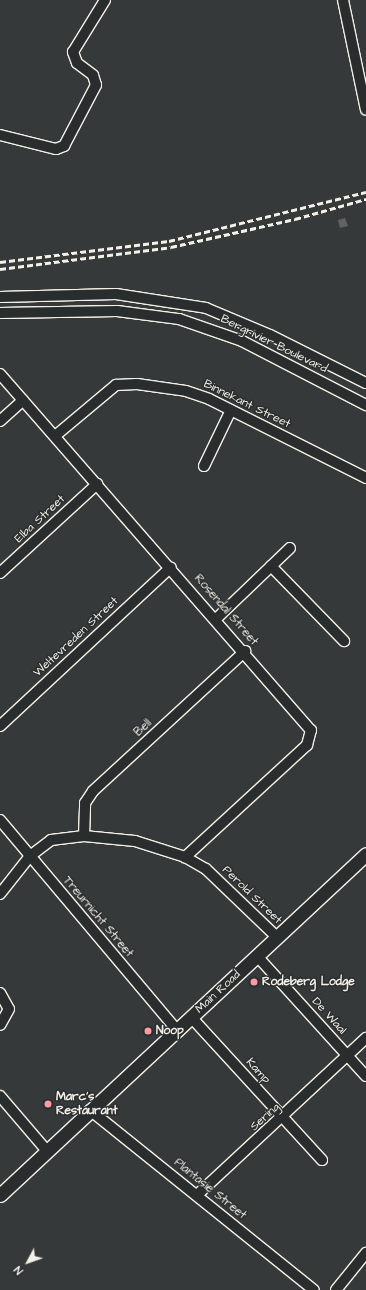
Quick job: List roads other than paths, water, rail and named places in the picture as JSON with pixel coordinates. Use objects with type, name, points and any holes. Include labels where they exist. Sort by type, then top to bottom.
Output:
[{"type":"main road","name":"Main Road","points":[[0,1195],[366,854]]},
{"type":"street","points":[[0,135],[56,149],[64,146],[96,85],[95,78],[77,63],[73,52],[105,0]]},
{"type":"street","points":[[343,0],[366,110]]},
{"type":"street","name":"Bergrivier Boulevard","points":[[0,296],[116,294],[193,305],[253,327],[366,383]]},
{"type":"street","name":"Bergrivier Boulevard","points":[[0,313],[117,311],[179,319],[242,341],[366,405]]},
{"type":"street","name":"Rosendal Street","points":[[0,374],[308,723],[310,740],[185,857]]},
{"type":"street","name":"Binnekant Street","points":[[55,436],[108,391],[124,384],[192,393],[231,410],[366,478]]},
{"type":"street","points":[[0,421],[23,400]]},
{"type":"street","points":[[204,466],[231,410]]},
{"type":"street","name":"Elba Street","points":[[0,573],[97,484]]},
{"type":"street","points":[[216,618],[290,548]]},
{"type":"street","points":[[272,566],[344,641]]},
{"type":"street","name":"Weltevreden Street","points":[[0,726],[171,567]]},
{"type":"street","name":"Bell","points":[[84,836],[85,803],[90,794],[245,651]]},
{"type":"street","name":"Treurnicht Street","points":[[0,820],[177,1030]]},
{"type":"street","name":"Perold Street","points":[[0,894],[30,856],[51,840],[84,836],[135,841],[185,857],[226,885],[277,937]]},
{"type":"street","name":"De Waal","points":[[257,956],[366,1076]]},
{"type":"street","points":[[0,993],[9,1009],[0,1025]]},
{"type":"street","name":"Kamp","points":[[191,1017],[322,1160]]},
{"type":"street","name":"Sering","points":[[197,1195],[284,1118],[366,1038]]},
{"type":"street","points":[[0,1096],[47,1151]]},
{"type":"street","name":"Plantasie Street","points":[[90,1110],[314,1290]]},
{"type":"street","points":[[338,1288],[366,1253]]},
{"type":"railway","points":[[0,262],[169,241],[366,192]]},
{"type":"railway","points":[[0,269],[171,247],[295,219],[366,199]]},
{"type":"place","name":"Rodeberg Lodge","points":[[254,982]]},
{"type":"place","name":"Noop","points":[[148,1031]]},
{"type":"place","name":"Marc's Restaurant","points":[[48,1104]]}]
